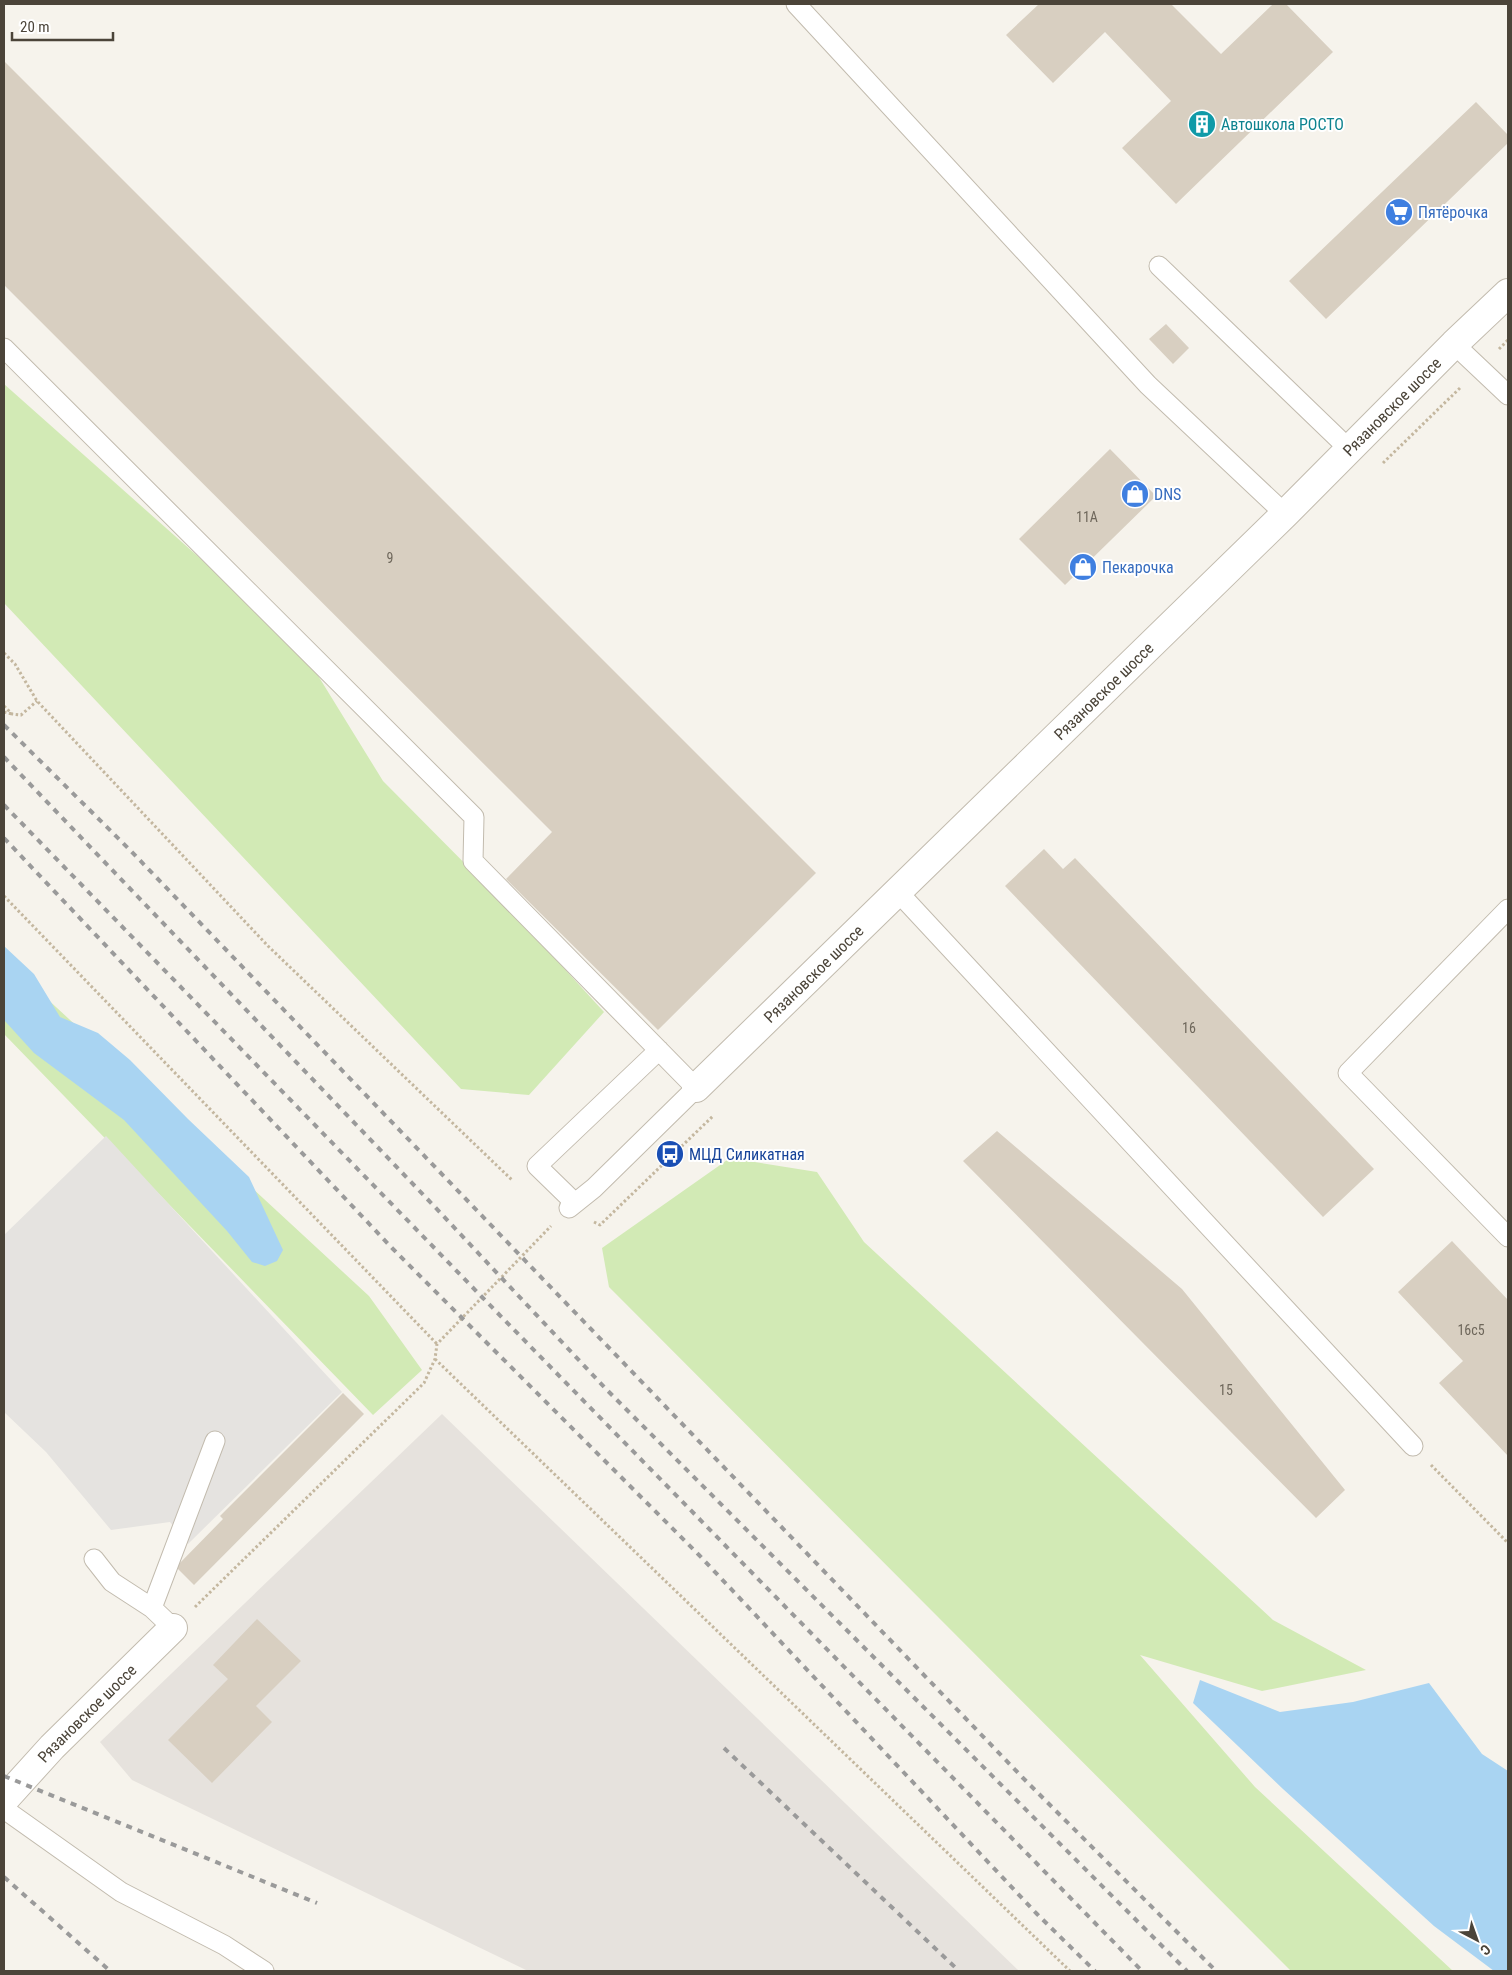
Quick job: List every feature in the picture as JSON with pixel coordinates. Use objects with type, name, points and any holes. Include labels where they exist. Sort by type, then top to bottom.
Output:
[{"type":"street","name":"Рязановское шоссе","points":[[696,1088],[1285,514],[1454,344],[1508,293]]},
{"type":"street","name":"Рязановское шоссе","points":[[4,1800],[52,1746],[173,1628]]},
{"type":"lane","points":[[796,4],[1148,385],[1285,514]]},
{"type":"lane","points":[[1159,266],[1349,449]]},
{"type":"lane","points":[[1454,344],[1508,395]]},
{"type":"lane","points":[[4,348],[474,817],[473,861],[659,1050],[696,1088],[594,1188],[572,1205],[537,1166],[659,1050]]},
{"type":"lane","points":[[898,892],[1413,1446]]},
{"type":"lane","points":[[1508,909],[1348,1074],[1508,1237]]},
{"type":"lane","points":[[152,1608],[215,1441]]},
{"type":"lane","points":[[94,1559],[112,1582],[152,1608],[173,1628]]},
{"type":"lane","points":[[4,1809],[121,1892],[224,1946],[264,1971]]},
{"type":"path","points":[[4,653],[15,664],[37,701],[268,946],[512,1180],[520,1184]]},
{"type":"path","points":[[4,712],[21,715],[37,701]]},
{"type":"path","points":[[4,706],[12,714]]},
{"type":"path","points":[[4,896],[436,1344]]},
{"type":"path","points":[[173,1628],[424,1383],[435,1359],[436,1344],[572,1205]]},
{"type":"path","points":[[435,1359],[1070,1971]]},
{"type":"path","points":[[1413,1446],[1508,1543]]},
{"type":"shaded area","points":[[106,1136],[342,1392],[188,1544],[170,1522],[111,1530],[46,1452],[4,1412],[4,1235]]},
{"type":"shaded area","points":[[442,1414],[1019,1971],[528,1971],[132,1780],[100,1742]]},
{"type":"green space","points":[[4,384],[301,648],[383,781],[507,906],[604,1012],[529,1095],[461,1089],[4,603]]},
{"type":"green space","points":[[4,959],[369,1296],[422,1370],[373,1415],[4,1034]]},
{"type":"green space","points":[[730,1158],[817,1172],[864,1242],[1273,1620],[1366,1670],[1262,1691],[1140,1655],[1255,1787],[1453,1971],[1291,1971],[609,1287],[602,1248]]},
{"type":"water","points":[[4,946],[34,974],[60,1017],[98,1033],[130,1060],[249,1177],[283,1250],[277,1261],[265,1266],[252,1262],[227,1231],[124,1120],[34,1053],[4,1020]]},
{"type":"water","points":[[1200,1680],[1280,1712],[1353,1702],[1429,1683],[1482,1754],[1508,1771],[1508,1971],[1494,1971],[1434,1926],[1283,1789],[1193,1703]]},
{"type":"building","name":"Автошкола РОСТО","points":[[1039,4],[1171,4],[1221,54],[1273,4],[1286,4],[1333,52],[1176,204],[1122,148],[1171,101],[1105,32],[1053,83],[1006,35]]},
{"type":"building","points":[[4,61],[816,873],[658,1030],[506,879],[552,832],[4,285]]},
{"type":"building","name":"Пятёрочка","points":[[1476,102],[1508,135],[1508,143],[1326,319],[1289,281]]},
{"type":"building","points":[[1166,324],[1189,348],[1173,364],[1149,339]]},
{"type":"building","points":[[1110,449],[1156,496],[1065,585],[1019,539]]},
{"type":"building","points":[[1044,849],[1063,869],[1075,858],[1374,1169],[1323,1217],[1005,886]]},
{"type":"building","points":[[997,1131],[1182,1289],[1345,1490],[1316,1518],[963,1161]]},
{"type":"building","points":[[1452,1241],[1508,1300],[1508,1456],[1439,1383],[1463,1361],[1398,1292]]},
{"type":"building","points":[[343,1393],[364,1414],[194,1585],[176,1567],[223,1519],[220,1516]]},
{"type":"building","points":[[257,1619],[301,1661],[256,1706],[272,1722],[212,1783],[168,1740],[228,1679],[213,1665]]},
{"type":"railway","points":[[4,725],[130,850],[1023,1778],[1216,1971]]},
{"type":"railway","points":[[4,757],[434,1206],[606,1389],[1187,1971]]},
{"type":"railway","points":[[4,805],[481,1296],[1142,1971]]},
{"type":"railway","points":[[4,838],[392,1248],[700,1556],[1036,1913],[1095,1971]]},
{"type":"railway","points":[[724,1748],[959,1971]]},
{"type":"railway","points":[[4,1776],[317,1903]]},
{"type":"railway","points":[[4,1877],[110,1971]]},
{"type":"place","name":"Автошкола РОСТО","points":[[1202,124]]},
{"type":"place","name":"Пятёрочка","points":[[1399,212]]},
{"type":"place","name":"DNS","points":[[1135,494]]},
{"type":"place","name":"Пекарочка","points":[[1083,567]]},
{"type":"place","name":"МЦД Силикатная","points":[[670,1154]]}]
